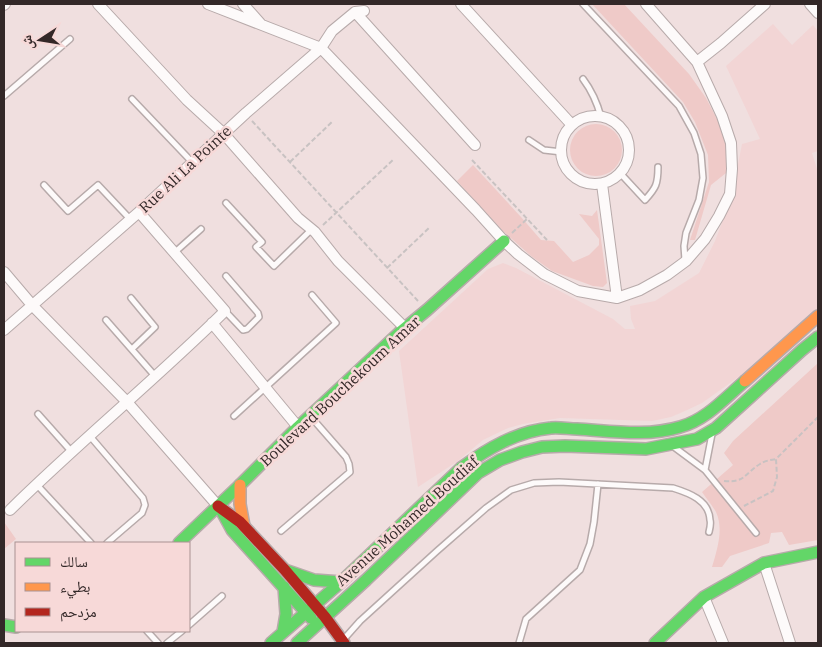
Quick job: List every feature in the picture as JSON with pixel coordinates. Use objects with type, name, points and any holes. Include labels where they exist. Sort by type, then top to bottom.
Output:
[{"type":"main road","name":"Boulevard Bouchekoum Amar","points":[[179,542],[240,485],[298,426],[399,333],[504,241]]},
{"type":"main road","name":"Avenue Mohamed Boudiaf","points":[[271,643],[341,582],[461,468],[482,453],[523,433],[552,428],[639,433],[681,427],[702,418],[818,316]]},
{"type":"main road","name":"Avenue Mohamed Boudiaf","points":[[297,643],[478,473],[500,460],[542,447],[646,448],[697,439],[712,430],[818,337]]},
{"type":"main road","points":[[240,485],[240,504],[244,526]]},
{"type":"main road","points":[[218,506],[236,518],[284,569],[315,604],[321,621]]},
{"type":"main road","points":[[218,506],[232,530],[284,586],[306,613],[321,621],[343,642]]},
{"type":"main road","points":[[655,643],[704,597],[764,563],[818,552]]},
{"type":"main road","points":[[284,569],[312,579],[341,582]]},
{"type":"main road","points":[[283,632],[286,614],[284,586]]},
{"type":"street","points":[[98,4],[187,100],[224,134],[298,218],[314,230],[338,261],[405,328]]},
{"type":"street","points":[[208,4],[321,48],[518,254],[544,274],[578,291],[617,298],[640,290],[668,275],[686,261],[706,239],[730,194],[732,169],[731,143],[722,116],[697,62],[646,4]]},
{"type":"street","points":[[243,4],[263,26]]},
{"type":"street","points":[[461,4],[572,125]]},
{"type":"street","points":[[697,62],[765,4]]},
{"type":"street","points":[[810,4],[818,13]]},
{"type":"street","name":"Rue Ali La Pointe","points":[[4,330],[139,212],[246,113],[321,48],[332,30],[360,11],[475,145]]},
{"type":"street","points":[[587,117],[601,117],[616,123],[628,140],[627,162],[623,170],[615,178],[602,184],[581,181],[570,172],[564,163],[563,141],[572,125],[587,117]]},
{"type":"street","points":[[602,184],[617,298]]},
{"type":"street","points":[[10,510],[71,451],[225,311],[139,212]]},
{"type":"street","points":[[4,272],[32,305],[126,402],[218,506]]},
{"type":"street","points":[[212,323],[298,426]]},
{"type":"street","points":[[764,563],[790,643]]},
{"type":"street","points":[[704,597],[722,643]]},
{"type":"lane","points":[[583,4],[679,106],[694,133],[701,154],[703,178],[700,200],[686,233],[684,246],[686,261]]},
{"type":"lane","points":[[4,96],[70,39]]},
{"type":"lane","points":[[583,79],[591,90],[601,117]]},
{"type":"lane","points":[[132,98],[192,162]]},
{"type":"lane","points":[[529,140],[544,150],[562,152]]},
{"type":"lane","points":[[620,173],[645,200],[656,188],[658,167]]},
{"type":"lane","points":[[44,185],[68,211],[98,185],[130,220]]},
{"type":"lane","points":[[226,204],[262,242],[256,247],[274,266],[314,230]]},
{"type":"lane","points":[[174,253],[201,229]]},
{"type":"lane","points":[[225,311],[243,330],[247,329],[259,317],[258,313],[226,276]]},
{"type":"lane","points":[[234,416],[336,324],[312,295]]},
{"type":"lane","points":[[131,298],[155,328],[132,349]]},
{"type":"lane","points":[[106,320],[155,376]]},
{"type":"lane","points":[[38,414],[71,451]]},
{"type":"lane","points":[[281,531],[350,472],[350,464],[346,457],[310,415]]},
{"type":"lane","points":[[705,470],[712,430]]},
{"type":"lane","points":[[89,435],[143,498],[145,504],[142,513],[108,542]]},
{"type":"lane","points":[[671,444],[705,470],[756,532]]},
{"type":"lane","points":[[343,642],[360,621],[486,508],[511,490],[534,483],[559,482],[673,488],[699,499],[707,508],[710,520],[709,532]]},
{"type":"lane","points":[[37,484],[90,542]]},
{"type":"lane","points":[[519,643],[526,619],[580,570],[590,544],[598,484]]},
{"type":"lane","points":[[190,624],[222,596]]},
{"type":"lane","points":[[149,632],[158,643]]},
{"type":"lane","points":[[167,643],[181,632]]},
{"type":"path","points":[[246,113],[427,310]]},
{"type":"path","points":[[290,162],[333,121]]},
{"type":"path","points":[[314,230],[336,213],[393,160]]},
{"type":"path","points":[[472,160],[547,240]]},
{"type":"path","points":[[504,241],[527,219]]},
{"type":"path","points":[[387,268],[429,228]]},
{"type":"path","points":[[718,486],[723,481],[739,481],[761,463],[776,459],[818,417]]},
{"type":"path","points":[[738,510],[773,491],[777,477],[776,459]]},
{"type":"shaded area","points":[[592,4],[624,4],[689,74],[706,98],[718,121],[726,146],[726,173],[711,185],[695,240],[690,240],[709,182],[708,155],[695,122],[683,102]]},
{"type":"shaded area","points":[[773,24],[792,45],[813,25],[818,31],[818,151],[812,153],[818,172],[818,310],[782,346],[702,403],[685,411],[671,417],[652,421],[560,418],[508,428],[483,440],[458,461],[418,487],[399,351],[488,269],[503,263],[613,319],[625,329],[635,329],[631,319],[630,306],[655,301],[699,273],[715,241],[731,199],[742,144],[760,139],[726,66]]},
{"type":"shaded area","points":[[591,124],[601,124],[615,131],[622,145],[622,155],[615,169],[601,176],[591,176],[581,172],[574,165],[570,155],[570,145],[574,135],[581,128]]},
{"type":"shaded area","points":[[473,165],[541,240],[554,241],[573,262],[589,255],[599,245],[599,239],[579,214],[592,216],[597,210],[607,283],[603,287],[593,286],[552,271],[531,256],[503,231],[457,181]]},
{"type":"shaded area","points":[[818,363],[818,540],[789,545],[782,532],[771,533],[769,543],[730,556],[722,567],[712,567],[720,532],[716,512],[702,492],[733,465],[724,453],[733,441]]},
{"type":"shaded area","points":[[4,522],[16,539],[4,549]]},
{"type":"traffic: fast","points":[[180,542],[298,427],[399,333],[504,241]]},
{"type":"traffic: fast","points":[[297,643],[478,473],[500,460],[542,447],[646,449],[697,439],[716,428],[818,337]]},
{"type":"traffic: fast","points":[[271,643],[341,582],[461,468],[481,454],[514,437],[551,428],[642,433],[680,427],[707,414],[745,381]]},
{"type":"traffic: fast","points":[[220,508],[232,530],[311,618]]},
{"type":"traffic: fast","points":[[655,643],[704,597],[764,563],[818,552]]},
{"type":"traffic: fast","points":[[288,571],[314,580],[341,582]]},
{"type":"traffic: fast","points":[[283,632],[286,614],[284,587]]},
{"type":"traffic: fast","points":[[4,625],[15,627]]},
{"type":"traffic: slow","points":[[745,381],[818,316]]},
{"type":"traffic: slow","points":[[240,485],[240,504],[244,526]]},
{"type":"traffic: jam","points":[[218,506],[240,522],[284,569],[325,617],[344,643]]}]
